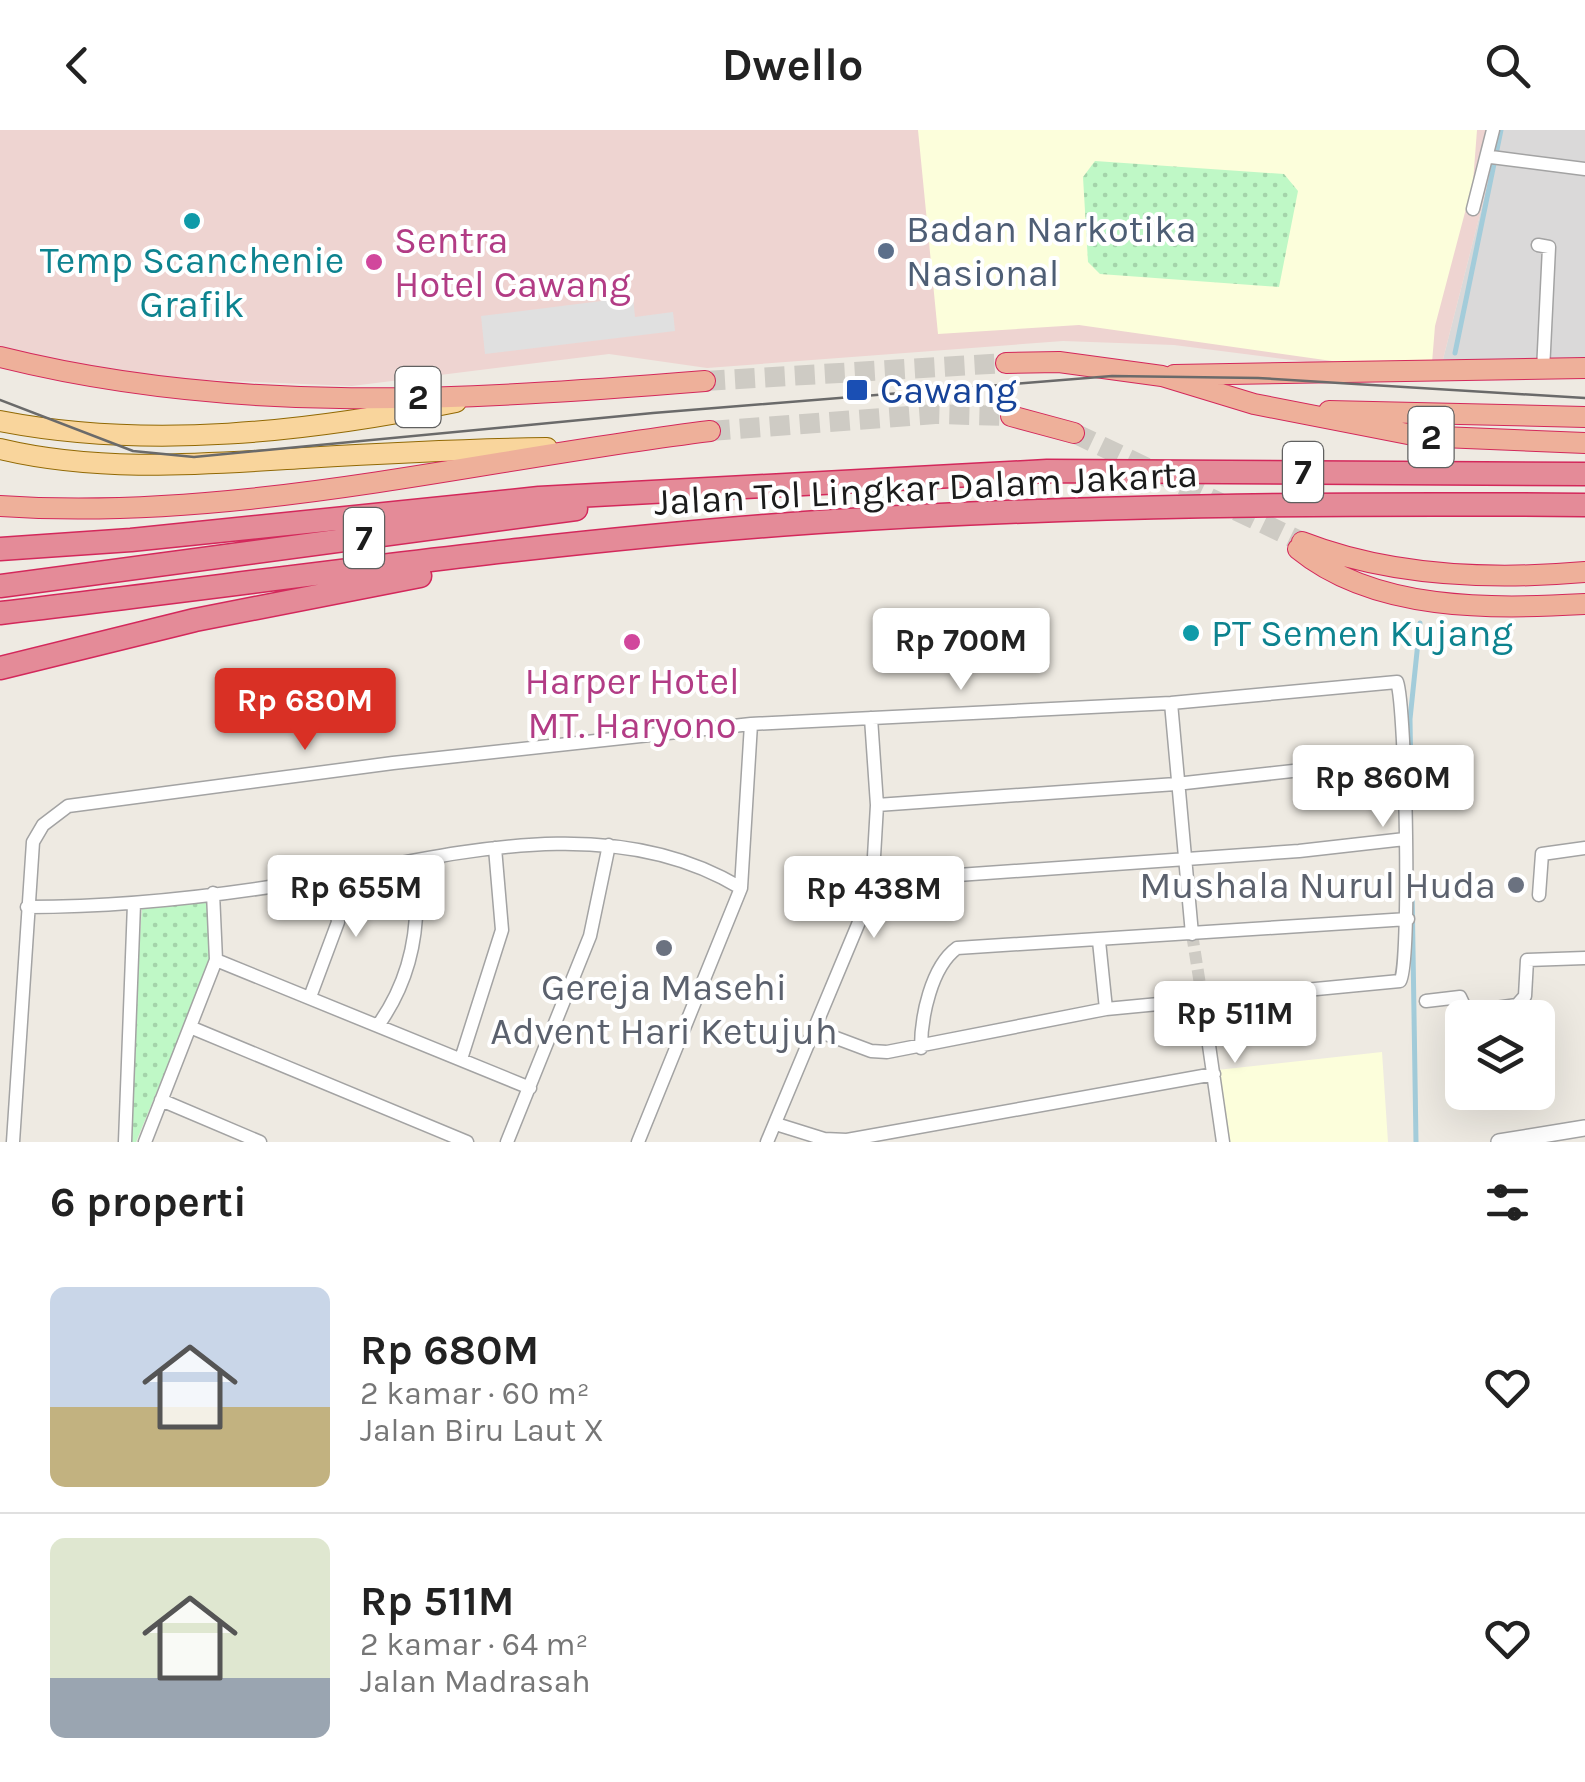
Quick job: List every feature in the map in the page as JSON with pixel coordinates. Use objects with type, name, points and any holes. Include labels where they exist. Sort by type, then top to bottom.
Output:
[{"type":"highway","name":"2","points":[[0,356],[75,376],[206,395],[318,399],[706,381]]},
{"type":"highway","name":"2","points":[[1006,363],[1060,362],[1162,376],[1282,410],[1418,436],[1584,443]]},
{"type":"highway","points":[[1162,376],[1213,372],[1585,368]]},
{"type":"highway","name":"2","points":[[1282,410],[1582,417]]},
{"type":"highway","points":[[1010,416],[1074,434]]},
{"type":"highway","name":"2","points":[[0,506],[165,506],[410,478],[580,448],[710,431]]},
{"type":"highway","name":"Jalan Tol Lingkar Dalam Jakarta","points":[[727,489],[1047,471],[1585,474]]},
{"type":"highway","points":[[0,549],[113,542],[539,498],[727,489]]},
{"type":"highway","name":"7","points":[[0,586],[727,489]]},
{"type":"highway","name":"Jalan Tol Lingkar Dalam Jakarta","points":[[630,539],[1052,508],[1574,505]]},
{"type":"highway","points":[[0,668],[299,598],[630,539]]},
{"type":"highway","name":"7","points":[[0,614],[630,539]]},
{"type":"highway","points":[[1577,572],[1494,576],[1414,568],[1300,546],[1318,564],[1376,589],[1411,597],[1483,606],[1585,604]]},
{"type":"main road","points":[[0,421],[104,436],[256,430],[537,390]]},
{"type":"main road","points":[[0,449],[106,465],[175,466],[442,449],[580,448]]},
{"type":"street","points":[[1473,209],[1494,130]]},
{"type":"street","points":[[1495,157],[1585,169]]},
{"type":"street","points":[[1538,245],[1549,247],[1543,371]]},
{"type":"street","points":[[13,1142],[33,842],[43,825],[68,806],[393,763],[750,724],[1171,703],[1397,682],[1408,920],[1404,978],[1395,982],[1202,996],[1106,1009],[920,1048],[872,1052],[815,1030]]},
{"type":"street","points":[[1171,703],[1192,934]]},
{"type":"street","points":[[768,1142],[873,881],[878,805],[871,718]]},
{"type":"street","points":[[638,1142],[742,888],[750,724]]},
{"type":"street","points":[[878,805],[1176,784],[1401,759]]},
{"type":"street","points":[[873,881],[1183,860],[1405,839]]},
{"type":"street","points":[[27,907],[134,904],[537,842],[609,845],[684,862],[742,888]]},
{"type":"street","points":[[507,1142],[590,936],[609,845]]},
{"type":"street","points":[[461,1059],[502,930],[495,848]]},
{"type":"street","points":[[1539,894],[1542,854],[1585,848]]},
{"type":"street","points":[[380,1024],[393,1005],[418,925],[420,905],[413,860]]},
{"type":"street","points":[[310,997],[338,922],[333,876]]},
{"type":"street","points":[[145,1142],[216,960],[212,892]]},
{"type":"street","points":[[125,1142],[134,904]]},
{"type":"street","points":[[920,1048],[922,1018],[954,949],[1408,920]]},
{"type":"street","points":[[1099,941],[1106,1009]]},
{"type":"street","points":[[1426,1001],[1460,997],[1466,1012],[1516,1005],[1525,996],[1527,960],[1585,958]]},
{"type":"street","points":[[216,960],[530,1088]]},
{"type":"street","points":[[1202,996],[1223,1142]]},
{"type":"street","points":[[190,1027],[467,1142]]},
{"type":"street","points":[[776,1124],[824,1139],[847,1140],[1214,1074]]},
{"type":"street","points":[[161,1100],[260,1142]]},
{"type":"street","points":[[1499,1142],[1547,1138],[1585,1128]]},
{"type":"shaded area","points":[[0,130],[1496,130],[1494,159],[1438,379],[1174,345],[1063,341],[707,368],[609,354],[352,386],[82,375],[0,356]]},
{"type":"shaded area","points":[[918,130],[1477,130],[1473,182],[1435,326],[1431,375],[1079,325],[938,334]]},
{"type":"shaded area","points":[[1496,130],[1585,130],[1585,375],[1438,379],[1494,159]]},
{"type":"shaded area","points":[[633,297],[635,317],[673,312],[675,331],[485,354],[481,316]]},
{"type":"shaded area","points":[[1382,1052],[1388,1142],[1225,1142],[1217,1070]]},
{"type":"green space","points":[[1095,161],[1284,174],[1298,191],[1279,287],[1100,274],[1088,262],[1083,177]]},
{"type":"green space","points":[[209,899],[211,960],[136,1142],[126,1142],[142,907]]},
{"type":"waterway","points":[[1455,353],[1501,130]]},
{"type":"waterway","points":[[1411,784],[1410,719],[1420,623]]},
{"type":"waterway","points":[[1412,885],[1416,1142]]},
{"type":"tunnel","points":[[705,381],[1006,363]]},
{"type":"tunnel","points":[[710,431],[935,414],[1011,416]]},
{"type":"tunnel","points":[[1074,433],[1302,542]]},
{"type":"tunnel","points":[[1192,934],[1202,997]]},
{"type":"tram line","points":[[0,400],[133,451],[194,457],[653,413],[1112,376],[1258,378],[1585,398]]},
{"type":"place","name":"Temp Scanchenie Grafik","points":[[192,221]]},
{"type":"place","name":"Badan Narkotika Nasional","points":[[886,251]]},
{"type":"place","name":"Sentra Hotel Cawang","points":[[374,262]]},
{"type":"place","name":"Cawang","points":[[857,390]]},
{"type":"place","name":"PT Semen Kujang","points":[[1191,633]]},
{"type":"place","name":"Harper Hotel MT. Haryono","points":[[632,642]]},
{"type":"place","name":"Mushala Nurul Huda","points":[[1516,885]]},
{"type":"place","name":"Gereja Masehi Advent Hari Ketujuh","points":[[664,948]]}]
